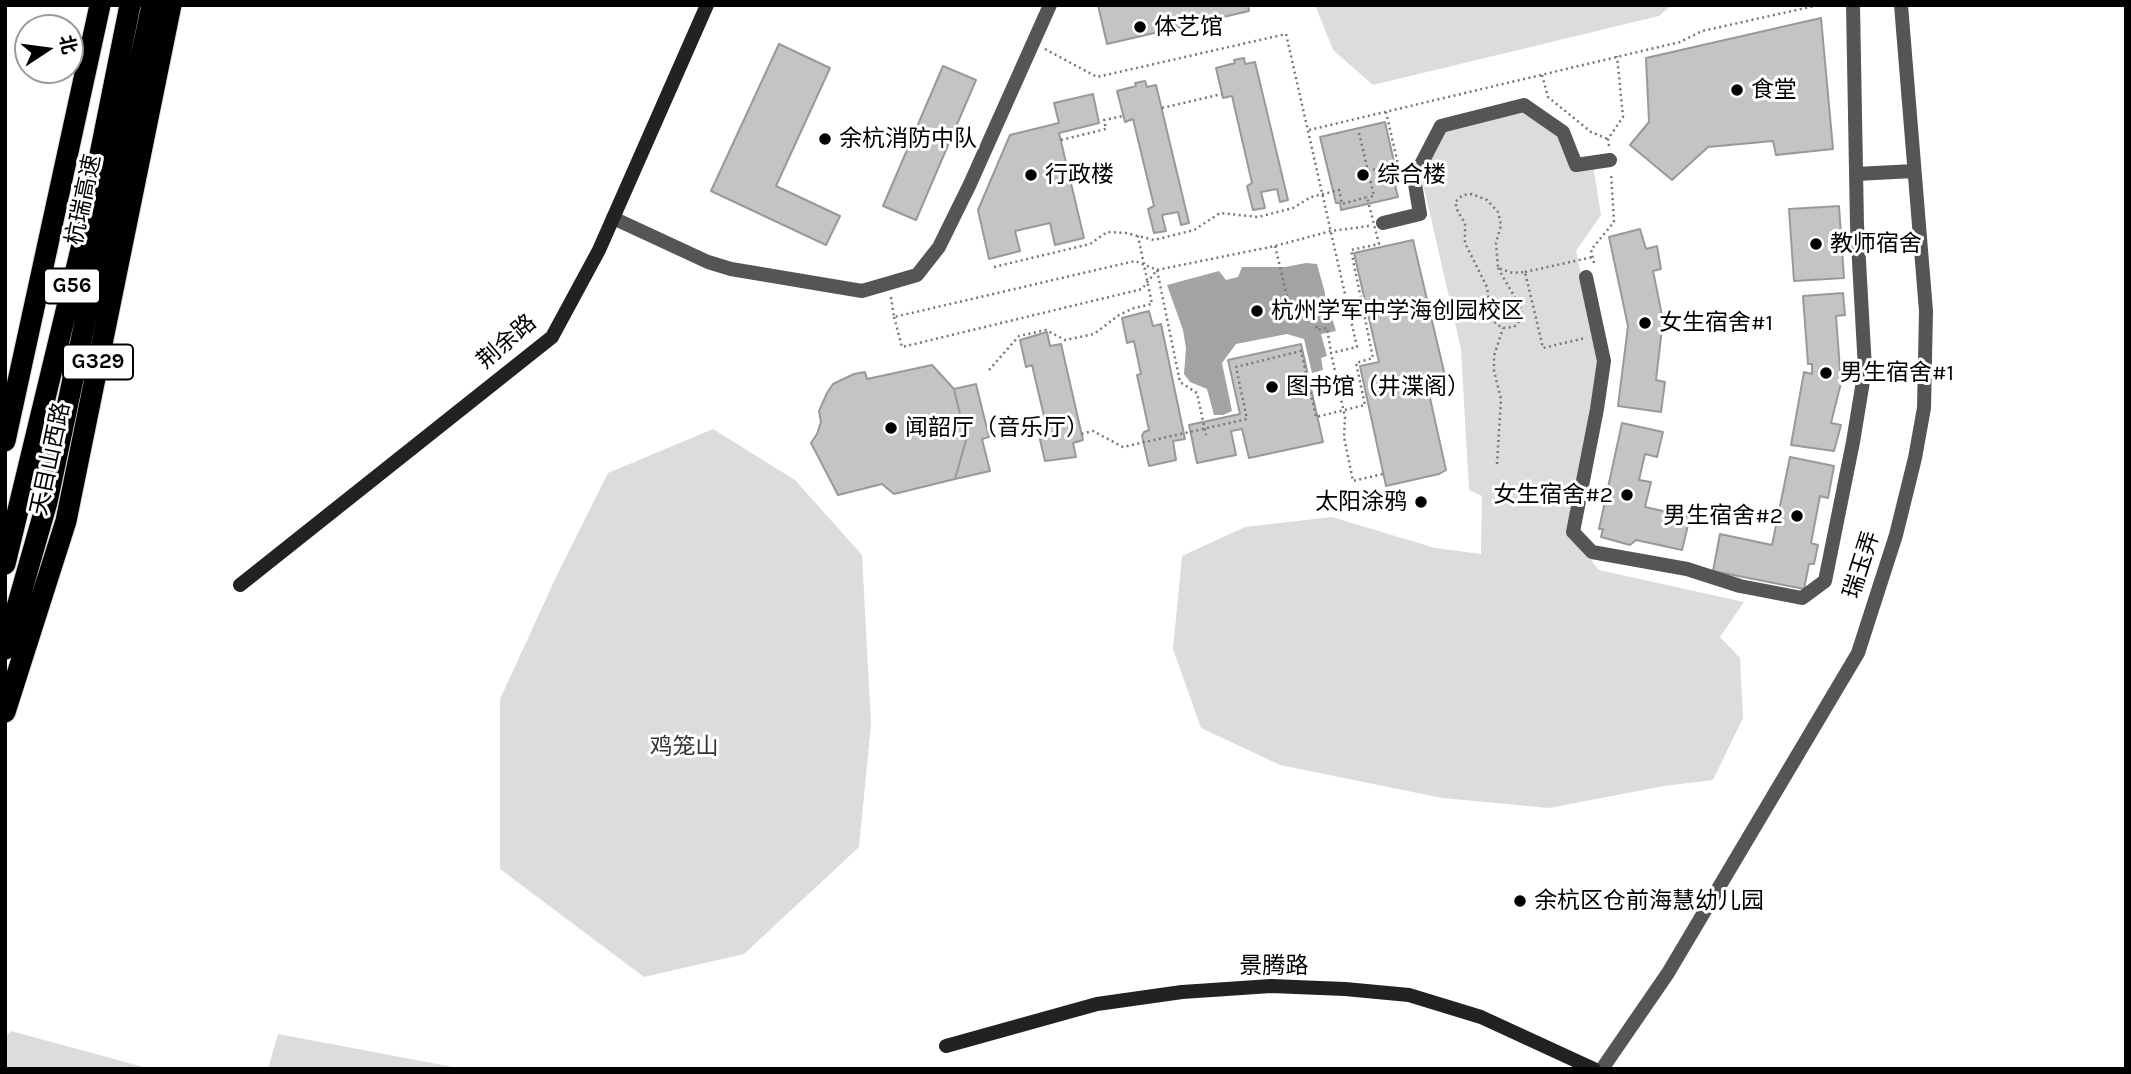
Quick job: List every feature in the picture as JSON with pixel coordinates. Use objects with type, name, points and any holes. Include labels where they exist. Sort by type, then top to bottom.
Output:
[{"type":"highway","points":[[6,429],[100,5]]},
{"type":"highway","name":"杭瑞高速","points":[[5,564],[81,249],[130,5]]},
{"type":"highway","name":"杭瑞高速","points":[[5,649],[47,502],[152,5]]},
{"type":"highway","name":"天目山西路","points":[[5,712],[66,522],[171,5]]},
{"type":"main road","name":"荆余路","points":[[240,584],[552,337],[599,250],[707,5]]},
{"type":"main road","name":"景腾路","points":[[946,1046],[1097,1004],[1182,992],[1272,986],[1345,989],[1409,996],[1480,1017],[1594,1069]]},
{"type":"street","points":[[613,218],[708,262],[731,269],[862,291],[917,275],[939,247],[1050,5]]},
{"type":"street","points":[[1586,277],[1604,361],[1573,531],[1592,552],[1686,569],[1740,586],[1802,598],[1825,581],[1865,369],[1856,174],[1853,5]]},
{"type":"street","name":"瑞玉弄","points":[[1602,1069],[1668,973],[1858,653],[1896,535],[1924,408],[1926,311],[1901,5]]},
{"type":"street","points":[[1383,223],[1420,214],[1414,178],[1441,126],[1524,105],[1563,132],[1576,165],[1609,160]]},
{"type":"street","points":[[1856,174],[1914,171]]},
{"type":"path","points":[[1308,130],[1679,42],[1702,31],[1819,5]]},
{"type":"path","points":[[1033,43],[1097,76],[1286,34],[1357,347],[1331,353]]},
{"type":"path","points":[[1542,75],[1548,97],[1591,132],[1608,139]]},
{"type":"path","points":[[1162,108],[1222,94]]},
{"type":"path","points":[[1368,171],[1398,164],[1386,112]]},
{"type":"path","points":[[1060,140],[1106,129],[1104,120],[1123,116]]},
{"type":"path","points":[[993,267],[1090,243],[1107,232],[1154,240],[1194,230],[1220,213],[1258,217],[1293,208],[1311,197],[1339,190],[1342,204],[1374,196],[1359,133]]},
{"type":"path","points":[[1463,194],[1472,194],[1487,200],[1498,212],[1501,225],[1496,243],[1498,268],[1521,308],[1522,318],[1514,327],[1503,328],[1496,324],[1491,316],[1488,287],[1465,243],[1465,223],[1455,202],[1463,194]]},
{"type":"path","points":[[1082,434],[1093,431],[1123,447],[1247,419],[1236,367],[1301,351],[1316,417],[1365,405],[1356,363],[1373,358],[1352,250],[1379,244],[1367,197]]},
{"type":"path","points":[[894,317],[1135,261],[1157,270],[1275,246],[1331,231],[1383,223]]},
{"type":"path","points":[[989,370],[1019,335],[1046,330],[1065,340],[1094,334],[1119,315],[1152,304],[1138,236]]},
{"type":"path","points":[[1275,246],[1289,305],[1311,300],[1317,330],[1326,328],[1345,417],[1344,437],[1353,481],[1383,474]]},
{"type":"path","points":[[1498,268],[1513,273],[1525,272],[1593,257]]},
{"type":"path","points":[[888,284],[902,347],[1142,289],[1157,270]]},
{"type":"path","points":[[1157,270],[1180,382],[1197,393],[1206,435]]},
{"type":"path","points":[[1525,272],[1543,348],[1599,335]]},
{"type":"path","points":[[1497,464],[1501,398],[1494,371],[1494,356],[1503,328]]},
{"type":"path","points":[[1317,395],[1339,390]]},
{"type":"green space","points":[[1315,5],[1672,5],[1659,16],[1373,85],[1333,50]]},
{"type":"green space","points":[[1522,110],[1561,135],[1572,168],[1593,165],[1601,215],[1576,251],[1599,361],[1569,533],[1599,570],[1744,602],[1720,637],[1740,658],[1743,718],[1713,780],[1664,786],[1549,808],[1442,798],[1280,765],[1201,728],[1173,649],[1182,556],[1245,527],[1332,517],[1435,548],[1481,554],[1482,496],[1469,490],[1461,349],[1421,175],[1447,128]]},
{"type":"green space","name":"鸡笼山","points":[[713,429],[795,480],[862,555],[871,724],[859,847],[744,954],[644,977],[500,869],[500,699],[608,473]]},
{"type":"green space","points":[[11,1031],[151,1069],[5,1069],[5,1038]]},
{"type":"green space","points":[[278,1034],[464,1069],[268,1069]]},
{"type":"shaded area","points":[[1317,264],[1325,300],[1336,331],[1321,334],[1327,356],[1321,358],[1323,370],[1312,373],[1304,339],[1287,334],[1236,344],[1222,363],[1232,411],[1214,415],[1207,389],[1190,382],[1184,374],[1186,348],[1183,330],[1167,285],[1219,271],[1226,280],[1238,277],[1242,267],[1285,267]]},
{"type":"building","name":"体艺馆","points":[[1098,5],[1248,5],[1249,11],[1107,44]]},
{"type":"building","name":"食堂","points":[[1821,18],[1833,149],[1776,155],[1773,141],[1708,147],[1672,180],[1630,145],[1649,122],[1646,58]]},
{"type":"building","points":[[779,44],[830,68],[776,186],[840,216],[826,245],[711,191]]},
{"type":"building","points":[[1244,58],[1245,64],[1255,62],[1288,200],[1280,202],[1277,189],[1261,192],[1265,208],[1253,210],[1247,186],[1252,183],[1232,96],[1223,98],[1216,68]]},
{"type":"building","points":[[943,66],[976,80],[916,220],[883,206]]},
{"type":"building","points":[[1145,81],[1147,87],[1156,85],[1189,223],[1181,225],[1178,212],[1162,215],[1166,231],[1154,233],[1148,209],[1154,206],[1133,119],[1125,122],[1117,91]]},
{"type":"building","name":"行政楼","points":[[1093,94],[1099,123],[1059,133],[1084,238],[1055,245],[1050,223],[1015,231],[1020,251],[989,259],[978,210],[1010,135],[1059,123],[1054,103]]},
{"type":"building","name":"综合楼","points":[[1385,122],[1399,184],[1395,185],[1398,197],[1341,210],[1340,203],[1336,203],[1320,137]]},
{"type":"building","name":"教师宿舍","points":[[1839,206],[1844,278],[1794,281],[1789,209]]},
{"type":"building","name":"女生宿舍#1","points":[[1640,229],[1646,249],[1657,246],[1661,269],[1653,271],[1663,320],[1656,380],[1665,382],[1661,412],[1618,406],[1628,326],[1609,237]]},
{"type":"building","points":[[1413,240],[1445,376],[1426,380],[1446,470],[1386,486],[1360,366],[1379,362],[1354,253]]},
{"type":"building","name":"男生宿舍#1","points":[[1843,293],[1845,315],[1836,316],[1841,383],[1831,423],[1841,425],[1834,451],[1791,445],[1804,372],[1812,374],[1812,364],[1808,364],[1803,296]]},
{"type":"building","points":[[1149,311],[1153,326],[1161,324],[1185,439],[1173,441],[1176,460],[1149,466],[1142,436],[1149,430],[1137,375],[1141,374],[1134,341],[1127,343],[1122,318]]},
{"type":"building","points":[[1047,332],[1050,346],[1061,344],[1083,440],[1073,443],[1076,457],[1045,461],[1038,431],[1047,429],[1032,365],[1026,367],[1020,340]]},
{"type":"building","name":"图书馆（井渫阁）","points":[[1301,344],[1323,442],[1249,458],[1242,429],[1231,431],[1236,455],[1197,463],[1189,425],[1240,414],[1228,360]]},
{"type":"building","name":"闻韶厅（音乐厅）","points":[[932,365],[954,389],[966,440],[955,479],[894,494],[882,484],[838,495],[811,443],[821,422],[819,411],[833,384],[854,374],[865,372],[867,379]]},
{"type":"building","points":[[976,384],[989,437],[982,439],[990,471],[955,479],[966,440],[954,389]]},
{"type":"building","name":"女生宿舍#2","points":[[1622,423],[1663,432],[1657,457],[1645,454],[1639,480],[1651,482],[1645,507],[1690,517],[1682,550],[1636,540],[1630,545],[1601,537],[1603,529],[1599,529]]},
{"type":"building","name":"男生宿舍#2","points":[[1790,457],[1834,466],[1828,498],[1820,496],[1811,543],[1818,545],[1814,564],[1809,564],[1804,589],[1713,571],[1720,534],[1772,545]]},
{"type":"place","name":"体艺馆","points":[[1140,27]]},
{"type":"place","name":"食堂","points":[[1737,90]]},
{"type":"place","name":"余杭消防中队","points":[[825,139]]},
{"type":"place","name":"行政楼","points":[[1031,175]]},
{"type":"place","name":"综合楼","points":[[1363,175]]},
{"type":"place","name":"教师宿舍","points":[[1816,244]]},
{"type":"place","name":"杭州学军中学海创园校区","points":[[1257,311]]},
{"type":"place","name":"女生宿舍#1","points":[[1645,323]]},
{"type":"place","name":"男生宿舍#1","points":[[1826,373]]},
{"type":"place","name":"图书馆（井渫阁）","points":[[1272,387]]},
{"type":"place","name":"闻韶厅（音乐厅）","points":[[891,428]]},
{"type":"place","name":"女生宿舍#2","points":[[1627,495]]},
{"type":"place","name":"太阳涂鸦","points":[[1421,502]]},
{"type":"place","name":"男生宿舍#2","points":[[1797,516]]},
{"type":"place","name":"余杭区仓前海慧幼儿园","points":[[1520,901]]}]
